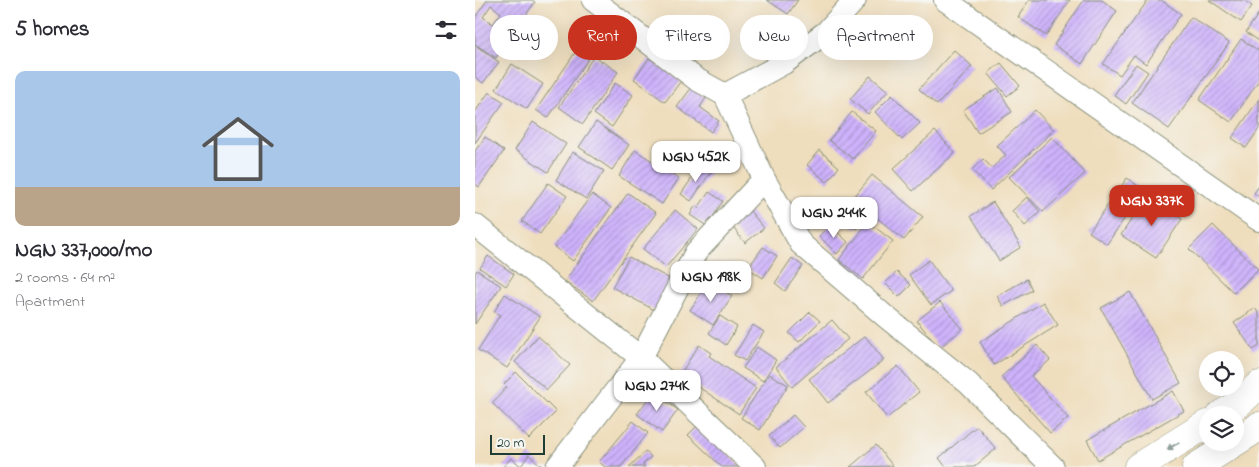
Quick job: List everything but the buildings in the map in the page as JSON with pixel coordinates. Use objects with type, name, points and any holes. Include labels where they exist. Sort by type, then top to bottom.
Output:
[{"type":"street","points":[[593,0],[696,79],[725,96],[764,179],[801,244],[886,317],[968,383],[1053,467]]},
{"type":"street","points":[[725,96],[784,63],[827,32],[855,0]]},
{"type":"street","points":[[945,0],[1259,220]]},
{"type":"street","points":[[557,467],[641,358],[696,252],[764,179]]},
{"type":"street","points":[[475,225],[641,358],[755,467]]},
{"type":"street","points":[[1234,406],[1259,385]]},
{"type":"street","points":[[1138,467],[1199,429]]},
{"type":"street","points":[[1196,467],[1257,433]]}]
